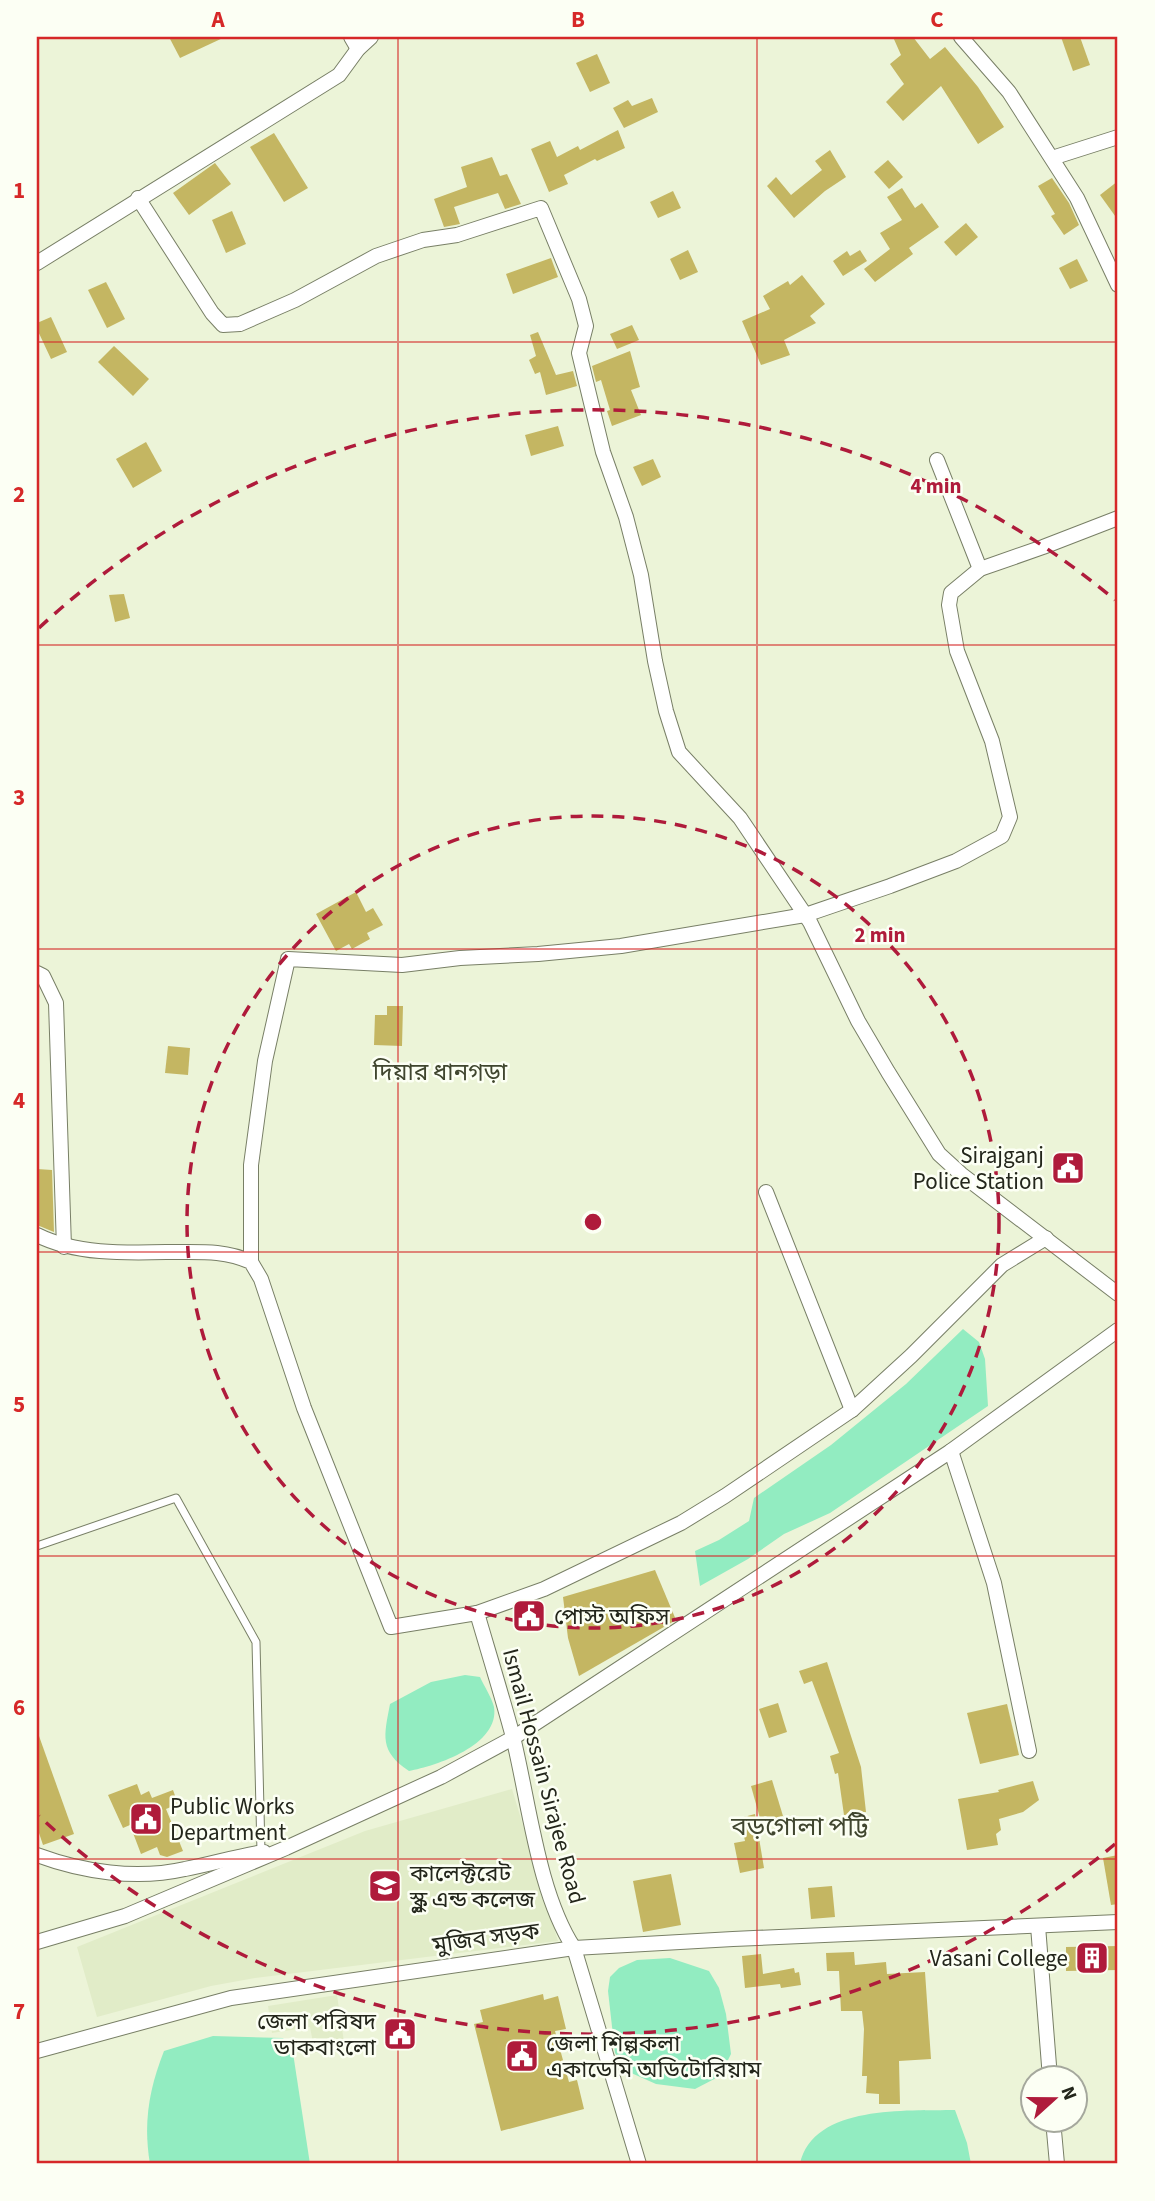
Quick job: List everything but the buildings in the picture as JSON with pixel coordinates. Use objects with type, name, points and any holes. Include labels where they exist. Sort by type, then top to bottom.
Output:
[{"type":"street","points":[[37,263],[339,75],[354,43],[371,37]]},
{"type":"street","points":[[961,37],[1009,92],[1052,158],[1077,198],[1118,285]]},
{"type":"street","points":[[1052,158],[1118,137]]},
{"type":"street","points":[[138,198],[212,313],[223,325],[240,324],[273,310],[376,256],[423,240],[457,235],[541,208],[579,299],[586,326],[579,352],[603,452],[626,517],[641,575],[654,661],[679,752],[740,818],[805,915],[858,1020],[939,1154],[961,1174],[1118,1294]]},
{"type":"street","points":[[937,460],[980,569]]},
{"type":"street","points":[[1045,1238],[1002,1265],[911,1356],[852,1410],[681,1523],[544,1589],[477,1613],[391,1627],[309,1420],[261,1279],[251,1262],[251,1165],[265,1061],[289,959],[402,965],[460,958],[538,954],[621,946],[805,915],[956,861],[1002,836],[1010,817],[992,741],[957,651],[949,606],[951,593],[980,569],[1118,518]]},
{"type":"street","points":[[37,973],[43,976],[56,1003],[64,1247]]},
{"type":"street","points":[[766,1192],[852,1410]]},
{"type":"street","points":[[37,1236],[64,1247],[135,1253],[224,1252],[251,1262]]},
{"type":"street","points":[[37,1942],[125,1916],[286,1848],[441,1777],[513,1738],[951,1451],[1118,1331]]},
{"type":"street","points":[[951,1451],[994,1583],[1029,1751]]},
{"type":"street","name":"Ismail Hossain Sirajee Road","points":[[477,1613],[513,1738],[539,1856],[561,1928],[574,1948],[639,2164]]},
{"type":"street","points":[[37,1855],[68,1867],[140,1874],[182,1870],[286,1848]]},
{"type":"street","name":"মুজিব সড়ক","points":[[37,2051],[231,1998],[574,1948],[1118,1922]]},
{"type":"street","points":[[1038,1926],[1049,2064]]},
{"type":"street","points":[[1054,2134],[1057,2164]]},
{"type":"lane","points":[[37,1546],[176,1498],[256,1642],[261,1852]]},
{"type":"shaded area","points":[[963,1329],[979,1342],[985,1359],[988,1406],[830,1513],[784,1534],[748,1559],[700,1586],[695,1551],[749,1521],[754,1498],[831,1445],[906,1384]]},
{"type":"shaded area","points":[[465,1675],[480,1677],[493,1703],[493,1720],[487,1732],[477,1743],[449,1759],[409,1771],[393,1757],[386,1742],[390,1704],[431,1682]]},
{"type":"shaded area","name":"কালেক্টরেট স্কুল এন্ড কলেজ","points":[[512,1789],[558,1941],[255,1978],[211,1986],[97,2017],[77,1947],[365,1831]]},
{"type":"shaded area","points":[[670,1958],[709,1971],[719,1988],[726,2014],[731,2054],[720,2076],[695,2089],[656,2084],[629,2072],[615,2053],[608,1991],[610,1977],[619,1968],[637,1960]]},
{"type":"shaded area","points":[[337,1995],[345,2049],[315,2053],[310,2027],[272,2033],[268,2006]]},
{"type":"shaded area","points":[[213,2036],[283,2038],[293,2053],[310,2164],[150,2164],[147,2120],[154,2079],[164,2051]]},
{"type":"shaded area","points":[[955,2110],[967,2143],[971,2164],[800,2164],[808,2144],[823,2130],[842,2121],[889,2112]]},
{"type":"place","name":"Sirajganj Police Station","points":[[1068,1168]]},
{"type":"place","name":"পোস্ট অফিস","points":[[529,1616]]},
{"type":"place","name":"Public Works Department","points":[[146,1819]]},
{"type":"place","name":"কালেক্টরেট স্কুল এন্ড কলেজ","points":[[385,1886]]},
{"type":"place","name":"Vasani College","points":[[1092,1958]]},
{"type":"place","name":"জেলা পরিষদ ডাকবাংলো","points":[[400,2034]]},
{"type":"place","name":"জেলা শিল্পকলা একাডেমি অডিটোরিয়াম","points":[[522,2056]]},
{"type":"district","name":"দিয়ার ধানগড়া","points":[[440,1072]]},
{"type":"district","name":"বড়গোলা পট্টি","points":[[800,1826]]}]
